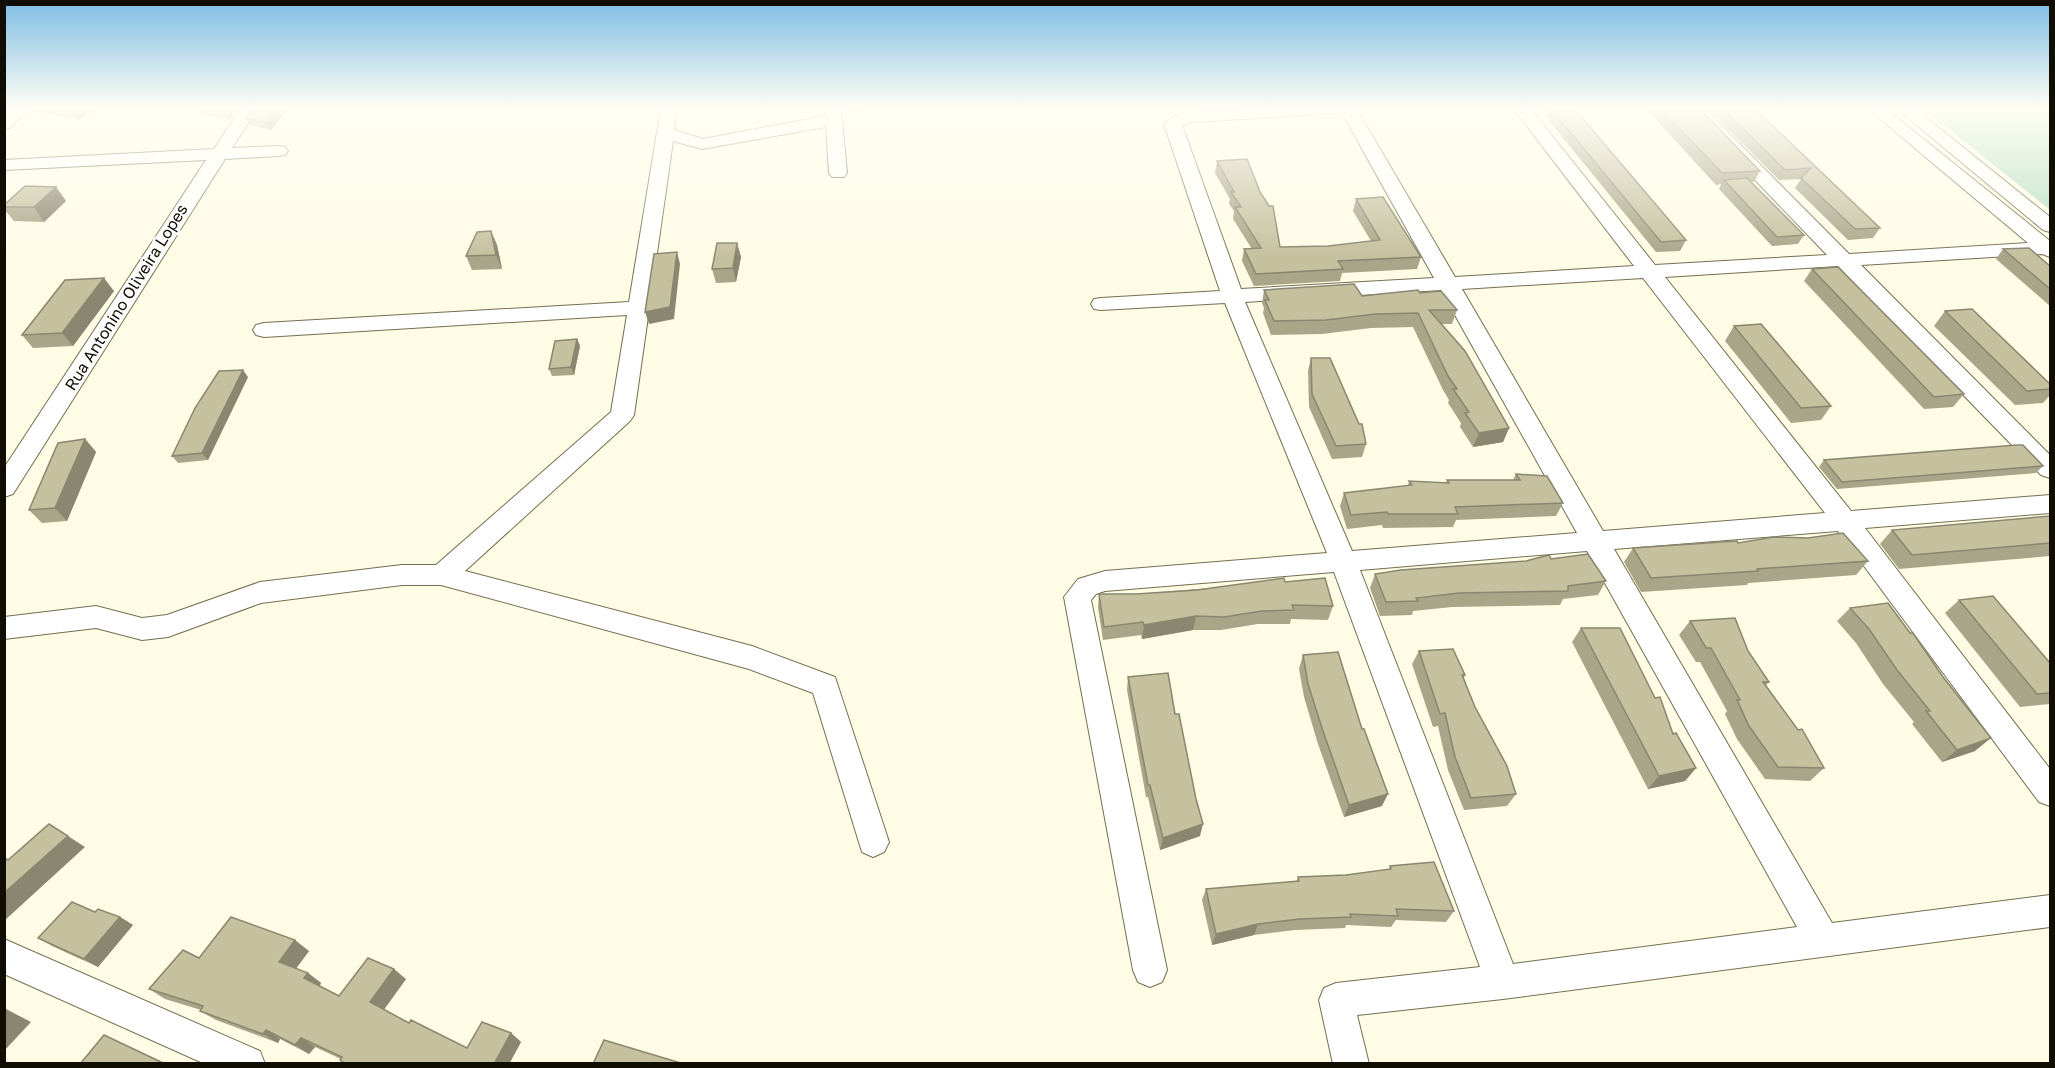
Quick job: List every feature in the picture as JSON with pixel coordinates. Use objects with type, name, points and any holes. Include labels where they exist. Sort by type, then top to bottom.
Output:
[{"type":"street","points":[[4,165],[173,158]]},
{"type":"street","name":"Rua Antonino Oliveira Lopes","points":[[4,488],[215,158]]},
{"type":"street","points":[[446,574],[622,416],[661,158]]},
{"type":"street","points":[[837,158],[838,173]]},
{"type":"street","points":[[1185,158],[1233,297],[1343,561],[1503,982]]},
{"type":"street","points":[[1376,158],[1823,939]]},
{"type":"street","points":[[1560,158],[1845,521],[2050,792]]},
{"type":"street","points":[[1744,158],[2050,469]]},
{"type":"street","points":[[1936,158],[2049,250]]},
{"type":"street","points":[[1966,158],[2050,226]]},
{"type":"street","points":[[1101,304],[2049,250]]},
{"type":"street","points":[[264,330],[638,308]]},
{"type":"street","points":[[1150,970],[1077,597],[1087,586],[1105,581],[2050,504]]},
{"type":"street","points":[[4,628],[96,617],[142,629],[154,629],[260,593],[402,575],[446,574],[752,658],[825,685],[873,842]]},
{"type":"street","points":[[1351,1064],[1336,1000],[1503,982],[2050,911]]},
{"type":"street","points":[[4,956],[247,1064]]},
{"type":"green space","points":[[1985,158],[2050,158],[2050,210]]},
{"type":"building","points":[[1591,158],[1616,158],[1686,240],[1661,242]]},
{"type":"building","points":[[1708,158],[1747,158],[1760,171],[1722,173]]},
{"type":"building","points":[[1773,158],[1806,158],[1880,228],[1855,229],[1801,178],[1811,168],[1785,170]]},
{"type":"building","points":[[1247,159],[1260,192],[1269,206],[1273,206],[1280,247],[1328,246],[1380,240],[1356,199],[1383,197],[1421,257],[1338,261],[1343,269],[1256,274],[1244,249],[1261,248],[1235,207],[1241,207],[1231,192],[1234,192],[1217,161]]},
{"type":"building","points":[[1747,178],[1804,235],[1777,237],[1724,180]]},
{"type":"building","points":[[25,186],[56,187],[34,207],[4,207]]},
{"type":"building","points":[[491,231],[496,255],[466,256],[477,232]]},
{"type":"building","points":[[717,243],[737,243],[733,268],[712,269]]},
{"type":"building","points":[[2029,248],[2050,266],[2050,289],[2003,249]]},
{"type":"building","points":[[677,252],[670,307],[645,312],[654,254]]},
{"type":"building","points":[[1838,267],[1964,394],[1934,397],[1812,269]]},
{"type":"building","points":[[104,278],[62,333],[22,335],[65,280]]},
{"type":"building","points":[[1354,284],[1362,296],[1418,290],[1420,293],[1441,291],[1457,310],[1429,310],[1465,351],[1509,428],[1479,433],[1465,413],[1469,412],[1453,389],[1457,389],[1448,376],[1418,313],[1375,314],[1326,320],[1274,321],[1265,300],[1269,300],[1264,290]]},
{"type":"building","points":[[1972,309],[2050,384],[2050,389],[2027,391],[1945,311]]},
{"type":"building","points":[[1761,324],[1831,406],[1801,408],[1734,326]]},
{"type":"building","points":[[577,339],[571,367],[549,369],[555,341]]},
{"type":"building","points":[[1311,358],[1330,358],[1359,424],[1362,424],[1366,444],[1336,446],[1312,394]]},
{"type":"building","points":[[243,370],[202,453],[172,456],[195,408],[219,371]]},
{"type":"building","points":[[85,439],[55,508],[29,510],[58,443]]},
{"type":"building","points":[[2023,445],[2043,466],[1842,482],[1824,460]]},
{"type":"building","points":[[1516,474],[1547,476],[1563,503],[1455,507],[1458,514],[1388,514],[1387,512],[1351,515],[1344,493],[1412,485],[1409,481],[1449,483],[1447,480],[1520,480]]},
{"type":"building","points":[[2050,516],[2050,543],[1912,555],[1892,530]]},
{"type":"building","points":[[1843,533],[1868,561],[1651,578],[1633,548],[1737,541],[1738,543],[1774,537],[1808,538]]},
{"type":"building","points":[[1588,554],[1606,581],[1568,586],[1568,591],[1459,593],[1416,598],[1418,601],[1386,602],[1375,574],[1526,561],[1549,555],[1551,559]]},
{"type":"building","points":[[1284,578],[1285,582],[1325,578],[1333,606],[1292,605],[1294,610],[1262,611],[1224,617],[1196,616],[1144,625],[1143,622],[1104,627],[1099,594],[1197,590]]},
{"type":"building","points":[[1993,596],[2050,663],[2050,693],[2037,694],[1959,600]]},
{"type":"building","points":[[1888,603],[1991,738],[1957,750],[1926,711],[1930,711],[1897,670],[1869,629],[1850,608]]},
{"type":"building","points":[[1735,618],[1748,651],[1769,682],[1763,682],[1798,730],[1802,729],[1824,768],[1778,767],[1749,726],[1737,700],[1740,700],[1711,648],[1706,648],[1690,621]]},
{"type":"building","points":[[1581,628],[1620,628],[1655,698],[1660,697],[1673,734],[1676,733],[1696,768],[1659,776]]},
{"type":"building","points":[[1453,649],[1465,675],[1462,675],[1475,707],[1507,766],[1516,794],[1471,798],[1455,757],[1445,713],[1440,714],[1419,651]]},
{"type":"building","points":[[1338,652],[1362,729],[1364,729],[1388,794],[1349,805],[1308,684],[1303,655]]},
{"type":"building","points":[[1168,673],[1175,714],[1179,714],[1203,824],[1163,838],[1150,785],[1148,785],[1128,677]]},
{"type":"building","points":[[49,824],[68,836],[4,893],[4,858],[8,860]]},
{"type":"building","points":[[1434,862],[1454,911],[1396,909],[1398,916],[1350,914],[1351,917],[1300,919],[1258,924],[1216,934],[1206,889],[1299,881],[1298,877],[1346,875],[1391,869],[1390,866]]},
{"type":"building","points":[[72,902],[95,912],[98,909],[120,917],[84,959],[38,938]]},
{"type":"building","points":[[231,917],[295,940],[279,962],[308,973],[304,978],[339,996],[368,958],[394,969],[370,1002],[409,1023],[411,1020],[467,1048],[482,1022],[511,1033],[494,1064],[346,1064],[340,1060],[342,1057],[301,1038],[295,1045],[266,1030],[263,1034],[200,1011],[203,1006],[149,989],[183,950],[199,958]]},
{"type":"building","points":[[104,1035],[161,1062],[166,1064],[80,1064]]},
{"type":"building","points":[[604,1040],[684,1064],[593,1064]]}]
